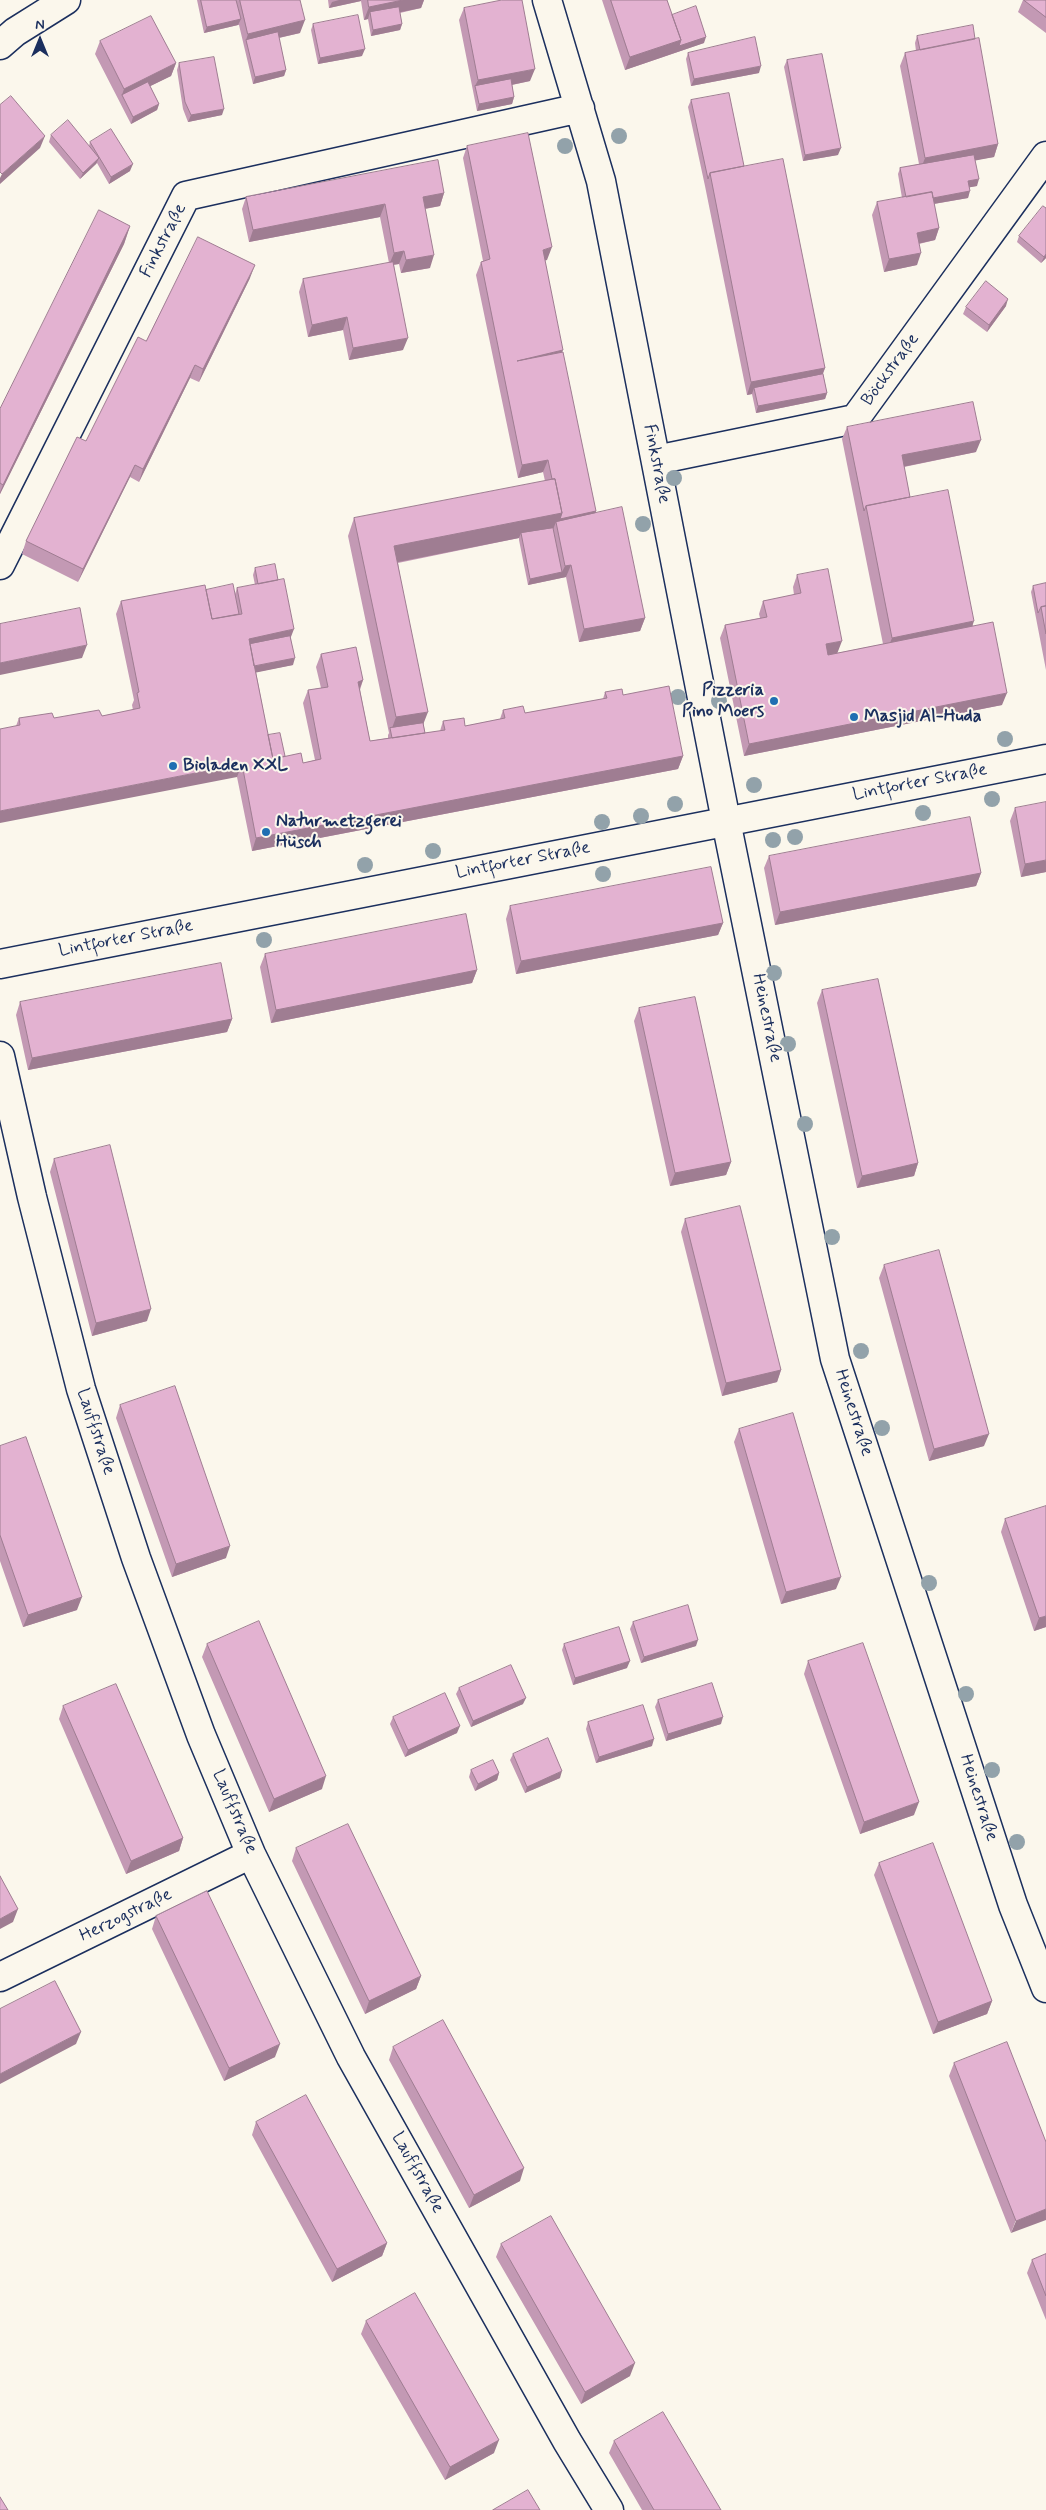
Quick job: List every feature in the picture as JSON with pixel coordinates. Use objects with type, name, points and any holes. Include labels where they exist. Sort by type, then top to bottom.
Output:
[{"type":"street","points":[[0,45],[15,32],[66,0]]},
{"type":"street","name":"Finkstraße","points":[[548,0],[601,181],[726,821]]},
{"type":"street","name":"Finkstraße","points":[[0,565],[186,196],[580,108]]},
{"type":"street","name":"Böckstraße","points":[[656,460],[855,419],[1046,156]]},
{"type":"street","name":"Lintforter Straße","points":[[0,964],[1046,759]]},
{"type":"street","name":"Heinestraße","points":[[726,821],[836,1359],[1013,1905],[1046,1988]]},
{"type":"street","name":"Lauffstraße","points":[[0,1056],[32,1197],[81,1389],[136,1558],[201,1734],[251,1854],[351,2057],[567,2441],[609,2510]]},
{"type":"street","name":"Herzogstraße","points":[[0,1978],[251,1854]]},
{"type":"building","points":[[201,0],[236,0],[241,19],[207,27]]},
{"type":"building","points":[[240,0],[300,0],[305,20],[248,34]]},
{"type":"building","points":[[368,0],[403,0],[369,7]]},
{"type":"building","points":[[502,0],[522,0],[535,69],[478,80],[464,8]]},
{"type":"building","points":[[611,0],[667,0],[681,40],[630,57]]},
{"type":"building","points":[[1024,0],[1046,0],[1046,17]]},
{"type":"building","points":[[696,6],[706,37],[679,46],[681,40],[672,15]]},
{"type":"building","points":[[399,7],[402,24],[373,30],[370,12]]},
{"type":"building","points":[[358,15],[365,49],[320,58],[313,24]]},
{"type":"building","points":[[151,16],[176,63],[124,89],[100,41]]},
{"type":"building","points":[[973,25],[975,39],[920,50],[917,36]]},
{"type":"building","points":[[278,32],[286,70],[255,77],[246,40]]},
{"type":"building","points":[[755,37],[761,66],[694,79],[688,53]]},
{"type":"building","points":[[979,38],[998,144],[925,158],[905,53]]},
{"type":"building","points":[[822,54],[841,148],[805,155],[787,60]]},
{"type":"building","points":[[214,57],[224,109],[191,115],[185,102],[179,63]]},
{"type":"building","points":[[511,79],[514,97],[479,104],[475,86]]},
{"type":"building","points":[[148,82],[159,104],[133,117],[122,95]]},
{"type":"building","points":[[729,93],[744,166],[710,173],[708,179],[691,100]]},
{"type":"building","points":[[11,96],[45,136],[2,174],[0,172],[0,105]]},
{"type":"building","points":[[68,120],[99,158],[83,173],[51,135]]},
{"type":"building","points":[[111,129],[133,164],[111,177],[90,142]]},
{"type":"building","points":[[528,133],[552,247],[543,250],[563,350],[517,361],[563,352],[596,511],[560,519],[562,513],[555,479],[552,479],[548,460],[522,465],[481,262],[490,259],[467,146]]},
{"type":"building","points":[[974,155],[979,179],[968,181],[970,191],[933,198],[932,192],[906,197],[900,168]]},
{"type":"building","points":[[783,159],[825,368],[751,382],[710,173]]},
{"type":"building","points":[[438,160],[444,193],[423,197],[434,255],[406,260],[404,251],[394,253],[385,204],[253,230],[246,197]]},
{"type":"building","points":[[932,192],[939,228],[917,233],[921,253],[889,259],[877,202]]},
{"type":"building","points":[[1043,206],[1046,208],[1046,254],[1044,257],[1019,236]]},
{"type":"building","points":[[99,210],[130,226],[3,485],[0,483],[0,409]]},
{"type":"building","points":[[198,237],[255,265],[203,369],[195,365],[143,469],[135,465],[83,569],[26,541],[77,437],[86,441],[138,337],[146,341]]},
{"type":"building","points":[[393,262],[408,338],[353,348],[347,317],[312,325],[303,279]]},
{"type":"building","points":[[986,281],[1008,299],[989,325],[966,307]]},
{"type":"building","points":[[823,374],[827,393],[758,406],[754,388]]},
{"type":"building","points":[[973,402],[981,440],[902,455],[910,497],[866,506],[864,511],[847,427]]},
{"type":"building","points":[[555,479],[562,513],[394,546],[428,712],[396,717],[354,518]]},
{"type":"building","points":[[948,490],[974,621],[892,638],[866,506]]},
{"type":"building","points":[[622,507],[645,618],[584,629],[571,565],[565,566],[556,522]]},
{"type":"building","points":[[553,528],[562,572],[530,579],[521,533]]},
{"type":"building","points":[[275,564],[278,580],[258,584],[255,568]]},
{"type":"building","points":[[828,569],[842,641],[826,644],[828,655],[993,622],[1007,693],[749,744],[725,625],[767,617],[763,601],[801,593],[797,575]]},
{"type":"building","points":[[284,579],[294,629],[249,639],[273,759],[301,753],[303,763],[321,759],[308,690],[328,687],[321,654],[356,647],[363,680],[358,682],[370,741],[445,730],[443,721],[464,718],[465,726],[505,718],[503,710],[523,706],[525,713],[607,698],[605,692],[622,689],[623,695],[669,686],[683,756],[256,838],[242,764],[0,811],[0,729],[20,725],[19,718],[52,713],[54,718],[99,710],[102,716],[140,708],[137,693],[139,692],[121,601],[205,585],[212,619],[242,614],[237,588]]},
{"type":"building","points":[[1046,583],[1046,606],[1041,607],[1038,613],[1033,586]]},
{"type":"building","points":[[233,584],[239,614],[212,619],[206,590]]},
{"type":"building","points":[[1046,606],[1046,634],[1041,607]]},
{"type":"building","points":[[80,608],[87,645],[0,663],[0,624]]},
{"type":"building","points":[[290,636],[295,658],[254,666],[250,644]]},
{"type":"building","points":[[423,723],[425,733],[392,738],[390,728]]},
{"type":"building","points":[[280,733],[285,756],[273,759],[268,735]]},
{"type":"building","points":[[1046,802],[1046,860],[1025,864],[1015,808]]},
{"type":"building","points":[[970,817],[981,873],[780,912],[769,856]]},
{"type":"building","points":[[711,867],[723,923],[521,961],[510,906]]},
{"type":"building","points":[[466,914],[477,970],[276,1010],[265,954]]},
{"type":"building","points":[[221,963],[232,1019],[32,1058],[20,1002]]},
{"type":"building","points":[[878,979],[918,1163],[862,1176],[822,990]]},
{"type":"building","points":[[695,997],[731,1162],[675,1173],[639,1008]]},
{"type":"building","points":[[110,1145],[151,1309],[96,1323],[54,1159]]},
{"type":"building","points":[[740,1206],[781,1370],[726,1383],[685,1219]]},
{"type":"building","points":[[939,1250],[989,1434],[934,1449],[884,1265]]},
{"type":"building","points":[[175,1386],[230,1546],[176,1564],[120,1405]]},
{"type":"building","points":[[793,1413],[841,1577],[786,1592],[739,1429]]},
{"type":"building","points":[[26,1437],[82,1597],[28,1615],[0,1535],[0,1446]]},
{"type":"building","points":[[1046,1506],[1046,1616],[1039,1618],[1005,1519]]},
{"type":"building","points":[[688,1605],[698,1640],[644,1657],[633,1622]]},
{"type":"building","points":[[259,1621],[326,1776],[274,1799],[207,1644]]},
{"type":"building","points":[[619,1627],[630,1661],[575,1678],[564,1644]]},
{"type":"building","points":[[863,1643],[919,1802],[864,1822],[808,1661]]},
{"type":"building","points":[[511,1665],[526,1698],[473,1721],[459,1688]]},
{"type":"building","points":[[712,1683],[723,1717],[668,1734],[658,1700]]},
{"type":"building","points":[[116,1684],[183,1838],[131,1861],[63,1706]]},
{"type":"building","points":[[445,1693],[460,1726],[408,1750],[393,1717]]},
{"type":"building","points":[[643,1705],[654,1739],[599,1757],[588,1722]]},
{"type":"building","points":[[548,1738],[562,1771],[527,1787],[513,1754]]},
{"type":"building","points":[[493,1760],[499,1773],[478,1784],[471,1770]]},
{"type":"building","points":[[348,1824],[421,1976],[369,2001],[296,1848]]},
{"type":"building","points":[[933,1843],[992,2001],[938,2022],[879,1863]]},
{"type":"building","points":[[0,1876],[18,1909],[0,1919]]},
{"type":"building","points":[[207,1891],[280,2044],[229,2068],[156,1916]]},
{"type":"building","points":[[55,1981],[81,2032],[0,2074],[0,2009]]},
{"type":"building","points":[[443,2020],[524,2168],[474,2195],[393,2047]]},
{"type":"building","points":[[1007,2042],[1046,2142],[1046,2209],[1016,2221],[954,2063]]},
{"type":"building","points":[[306,2095],[387,2243],[337,2269],[256,2122]]},
{"type":"building","points":[[551,2216],[635,2363],[585,2392],[501,2244]]},
{"type":"building","points":[[1046,2254],[1046,2296],[1032,2260]]},
{"type":"building","points":[[415,2293],[499,2440],[450,2467],[366,2321]]},
{"type":"building","points":[[663,2412],[721,2510],[654,2510],[614,2441]]},
{"type":"building","points":[[528,2490],[540,2510],[493,2510]]},
{"type":"building","points":[[0,2497],[8,2510],[0,2510]]},
{"type":"place","name":"Pizzeria Pino Moers","points":[[774,701]]},
{"type":"place","name":"Masjid Al-Huda","points":[[854,717]]},
{"type":"place","name":"Bioladen XXL","points":[[173,766]]},
{"type":"place","name":"Naturmetzgerei Hüsch","points":[[266,832]]}]
